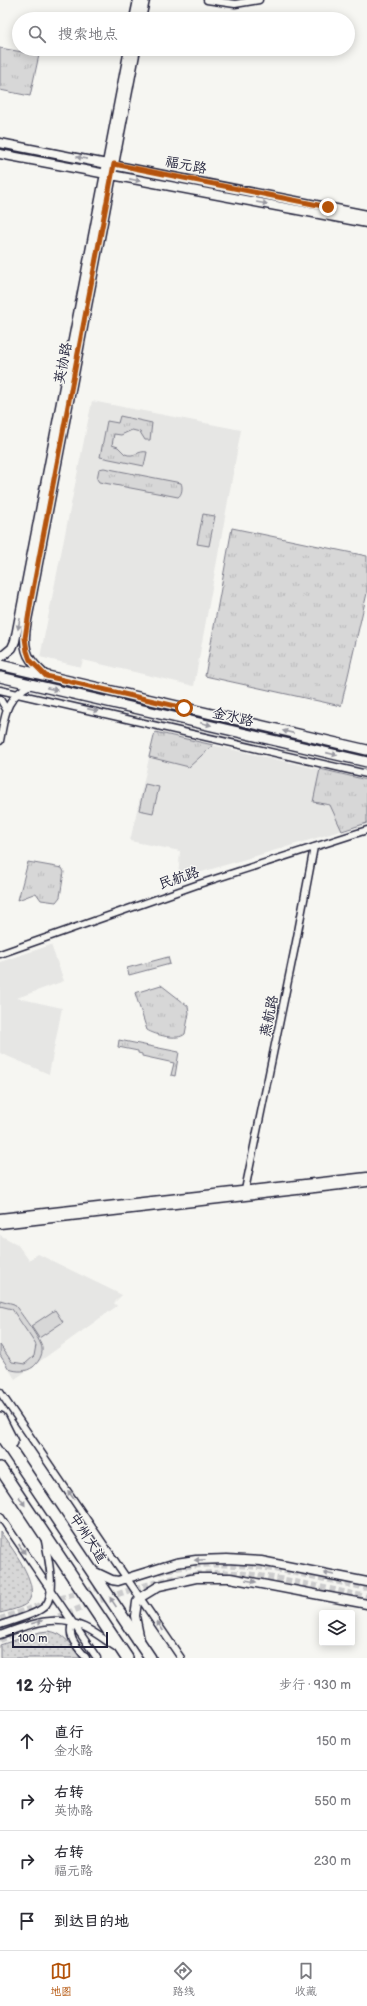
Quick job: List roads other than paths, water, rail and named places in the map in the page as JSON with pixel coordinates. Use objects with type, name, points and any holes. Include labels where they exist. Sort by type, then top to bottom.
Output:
[{"type":"highway","points":[[0,1418],[32,1482]]},
{"type":"highway","name":"中州大道","points":[[0,1434],[150,1658]]},
{"type":"highway","points":[[0,1468],[125,1655]]},
{"type":"main road","name":"金水路","points":[[0,665],[367,750]]},
{"type":"main road","name":"金水路","points":[[0,677],[367,762]]},
{"type":"street","points":[[135,12],[138,0]]},
{"type":"street","points":[[142,12],[145,0]]},
{"type":"street","points":[[207,0],[235,4],[259,0]]},
{"type":"street","name":"英协路","points":[[46,676],[30,660],[25,638],[110,164],[128,56]]},
{"type":"street","name":"英协路","points":[[110,164],[134,56]]},
{"type":"street","name":"福元路","points":[[0,143],[367,215]]},
{"type":"street","name":"福元路","points":[[0,154],[367,223]]},
{"type":"street","name":"英协路","points":[[0,658],[12,648],[15,641],[108,175]]},
{"type":"street","points":[[0,741],[6,709],[17,694],[32,684]]},
{"type":"street","points":[[0,690],[367,774]]},
{"type":"street","points":[[0,699],[6,709]]},
{"type":"street","name":"民航路","points":[[0,954],[199,884],[367,830]]},
{"type":"street","name":"燕航路","points":[[245,1190],[314,847]]},
{"type":"street","points":[[0,1218],[367,1177]]},
{"type":"street","points":[[0,1224],[367,1182]]},
{"type":"street","points":[[0,1392],[141,1597],[181,1658]]},
{"type":"street","points":[[0,1516],[97,1658]]},
{"type":"street","points":[[0,1624],[38,1611],[45,1606],[50,1590],[50,1566],[43,1532]]},
{"type":"street","points":[[90,1569],[112,1580],[118,1581],[176,1563],[227,1559],[262,1561],[367,1582]]},
{"type":"street","points":[[141,1645],[135,1616],[137,1602],[148,1591],[158,1586],[177,1581],[214,1577],[249,1581],[367,1604]]},
{"type":"street","points":[[0,1634],[41,1621],[57,1620],[84,1626],[125,1655]]},
{"type":"street","points":[[72,1623],[69,1631],[70,1637],[86,1658]]},
{"type":"tunnel","points":[[159,1572],[185,1567],[237,1565],[289,1572],[367,1588]]},
{"type":"tunnel","points":[[0,1640],[85,1606],[146,1585],[206,1573],[235,1573],[268,1577],[367,1597]]},
{"type":"tunnel","points":[[0,1619],[58,1599],[119,1582]]}]
